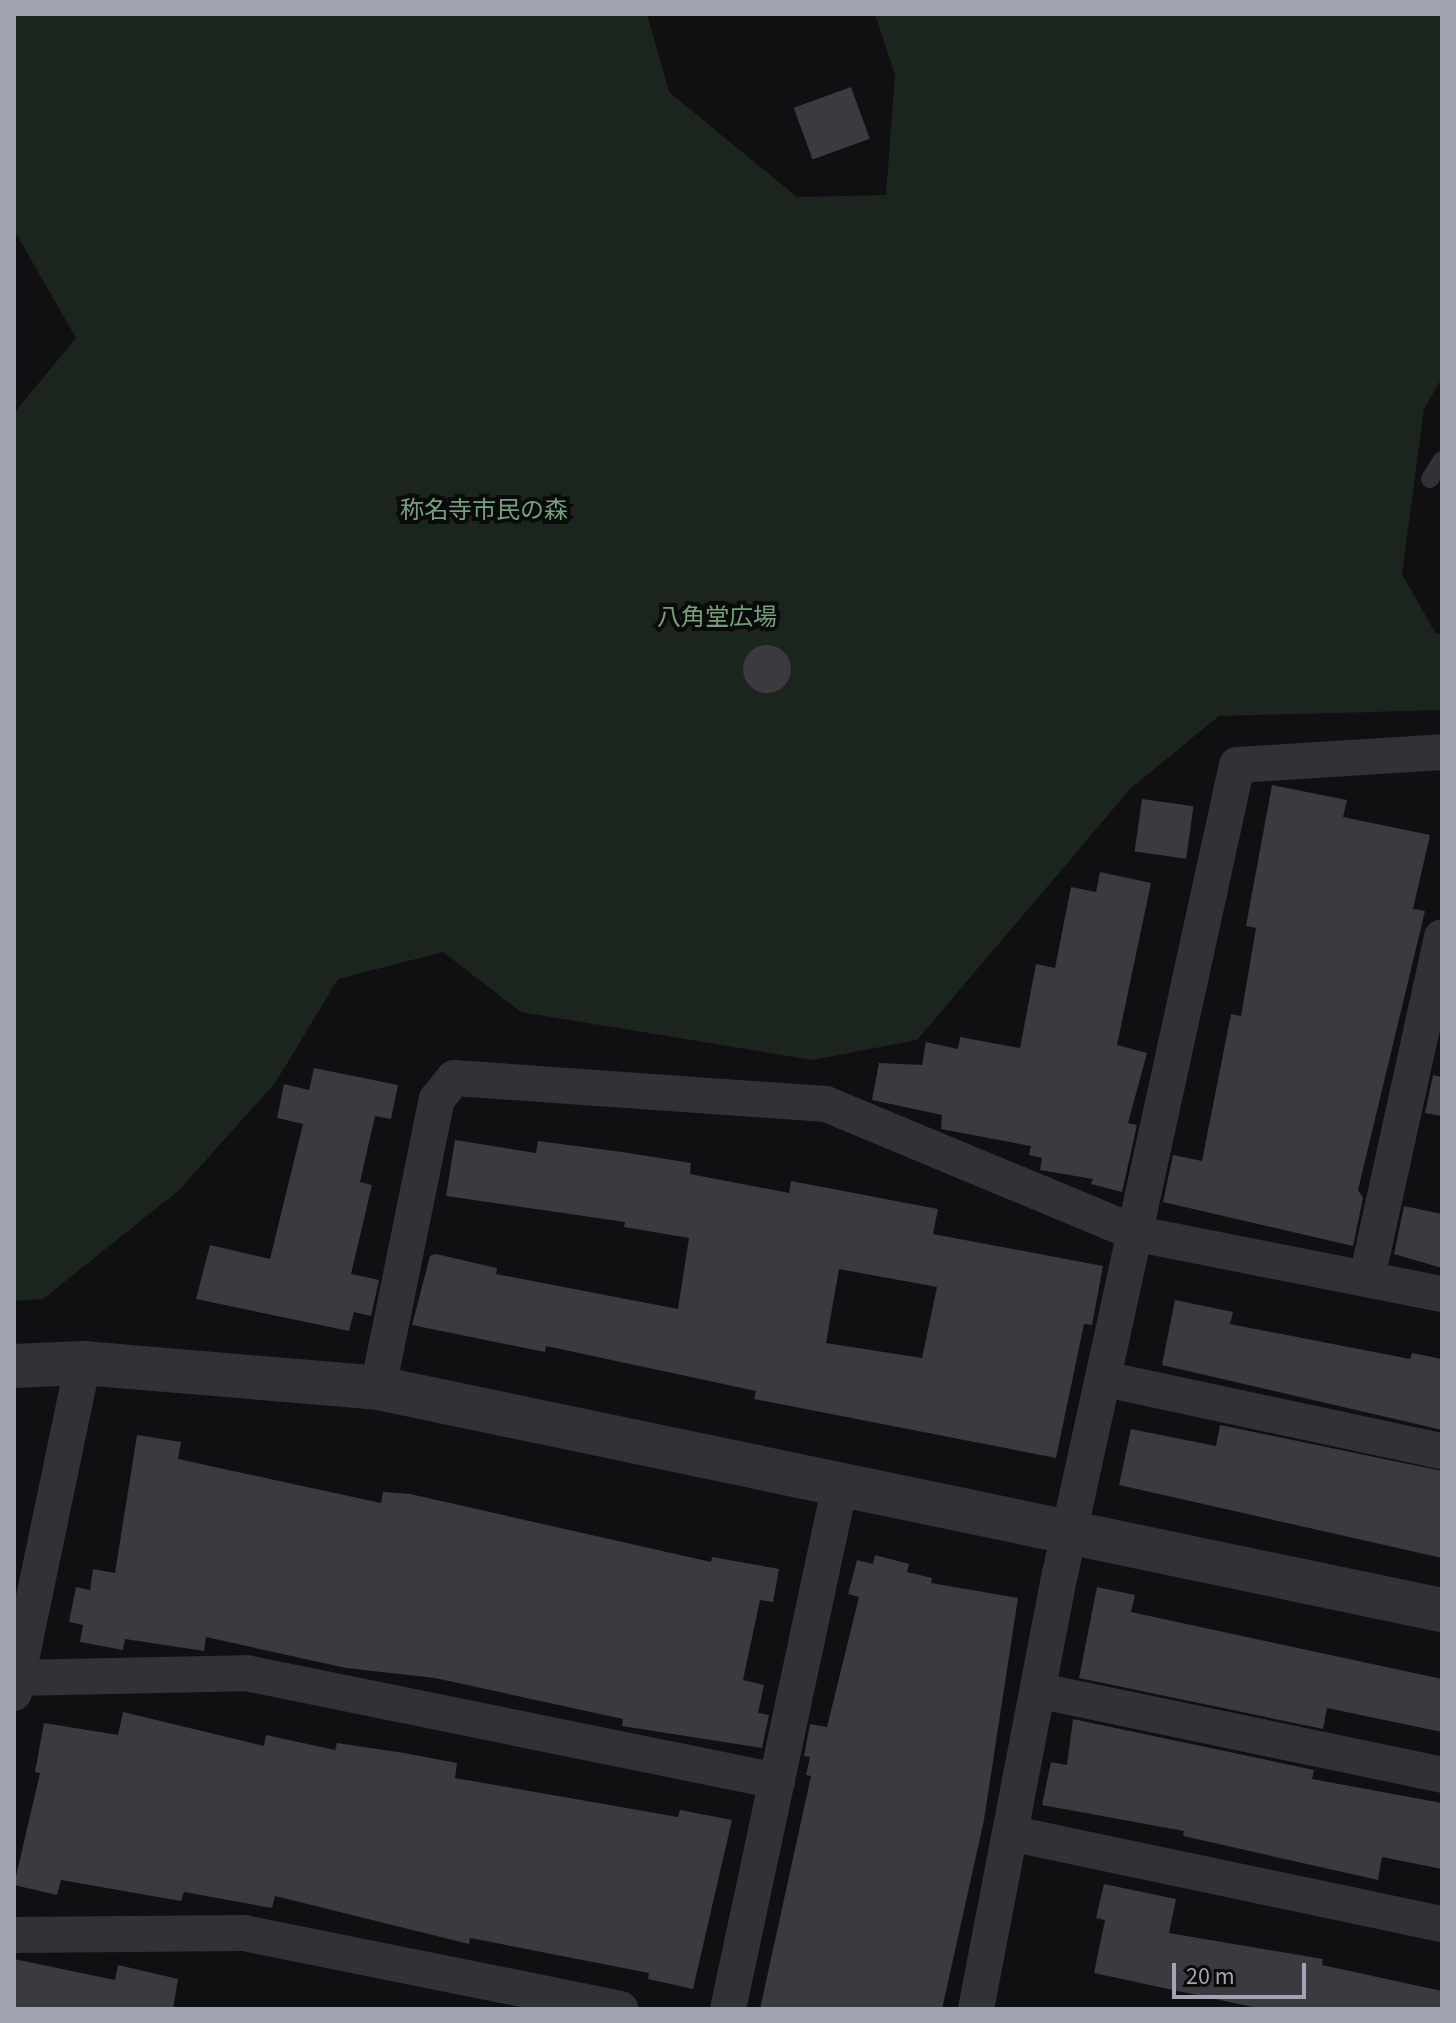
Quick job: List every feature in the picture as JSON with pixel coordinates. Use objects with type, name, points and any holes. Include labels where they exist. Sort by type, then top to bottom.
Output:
[{"type":"street","points":[[976,2009],[1014,1834],[1069,1532],[1138,1234],[1237,765],[1442,752]]},
{"type":"street","points":[[1367,1278],[1442,937]]},
{"type":"street","points":[[378,1388],[437,1099],[454,1078],[826,1104],[1138,1234],[1442,1294]]},
{"type":"street","points":[[83,1363],[15,1683],[246,1673],[777,1781]]},
{"type":"street","points":[[14,1366],[83,1363],[378,1388],[1442,1610]]},
{"type":"street","points":[[1105,1379],[1442,1451]]},
{"type":"street","points":[[728,2009],[840,1485]]},
{"type":"street","points":[[1041,1691],[1442,1775]]},
{"type":"street","points":[[1014,1834],[1442,1924]]},
{"type":"street","points":[[14,1935],[244,1933],[620,2009]]},
{"type":"lane","points":[[1430,479],[1442,460]]},
{"type":"green space","name":"称名寺市民の森","points":[[14,14],[647,14],[669,92],[797,197],[886,195],[895,75],[875,14],[1442,14],[1442,378],[1424,409],[1402,574],[1436,634],[1442,633],[1442,710],[1219,716],[1131,788],[917,1040],[812,1060],[521,1012],[443,952],[338,979],[275,1083],[179,1190],[43,1299],[14,1301],[14,413],[76,338],[14,230]]},
{"type":"building","points":[[851,87],[870,139],[812,160],[794,108]]},
{"type":"building","points":[[767,645],[784,652],[791,669],[784,686],[767,693],[750,686],[743,669],[750,652]]},
{"type":"building","points":[[1272,785],[1347,800],[1343,817],[1430,835],[1413,909],[1425,911],[1358,1190],[1363,1198],[1353,1246],[1163,1202],[1173,1155],[1202,1161],[1231,1014],[1241,1016],[1256,928],[1246,926]]},
{"type":"building","points":[[1142,799],[1193,806],[1186,859],[1135,851]]},
{"type":"building","points":[[1100,872],[1151,883],[1117,1045],[1147,1053],[1128,1123],[1137,1125],[1122,1192],[1091,1184],[1093,1179],[1040,1170],[1042,1158],[1029,1155],[1031,1146],[941,1129],[942,1115],[872,1100],[879,1063],[922,1065],[926,1042],[958,1049],[960,1037],[1020,1048],[1036,964],[1055,968],[1071,887],[1096,892]]},
{"type":"building","points":[[314,1068],[398,1085],[391,1119],[375,1116],[360,1182],[372,1185],[351,1274],[379,1280],[371,1316],[354,1312],[349,1331],[196,1299],[210,1245],[270,1259],[303,1124],[277,1118],[284,1084],[309,1090]]},
{"type":"building","points":[[1433,1075],[1442,1077],[1442,1116],[1425,1113]]},
{"type":"building","points":[[455,1140],[536,1153],[538,1141],[691,1163],[690,1174],[789,1193],[791,1181],[938,1209],[933,1234],[1103,1266],[1092,1325],[1084,1324],[1056,1458],[754,1399],[756,1391],[546,1346],[545,1352],[412,1325],[430,1256],[436,1254],[497,1268],[496,1274],[678,1309],[689,1238],[624,1227],[625,1222],[446,1196]],"holes":[[[839,1269],[937,1287],[922,1358],[826,1343]]]},
{"type":"building","points":[[1404,1206],[1442,1214],[1442,1268],[1394,1254]]},
{"type":"building","points":[[1175,1300],[1233,1312],[1230,1324],[1410,1359],[1412,1353],[1442,1359],[1442,1430],[1162,1365]]},
{"type":"building","points":[[1220,1425],[1442,1471],[1442,1558],[1119,1485],[1131,1429],[1216,1446]]},
{"type":"building","points":[[137,1435],[181,1442],[178,1459],[381,1503],[383,1492],[410,1494],[711,1562],[712,1557],[779,1569],[773,1602],[760,1600],[743,1680],[764,1685],[758,1713],[769,1715],[762,1748],[622,1726],[623,1719],[435,1678],[346,1668],[206,1637],[204,1651],[125,1639],[123,1650],[80,1642],[83,1625],[69,1622],[76,1587],[90,1590],[93,1569],[115,1573]]},
{"type":"building","points":[[875,1555],[909,1564],[907,1572],[932,1578],[931,1583],[1018,1598],[984,1820],[942,2009],[760,2009],[811,1776],[806,1775],[810,1757],[804,1756],[810,1724],[827,1727],[859,1597],[848,1594],[857,1560],[873,1564]]},
{"type":"building","points":[[1097,1587],[1135,1595],[1131,1612],[1442,1679],[1442,1732],[1327,1708],[1323,1729],[1079,1678]]},
{"type":"building","points":[[123,1712],[264,1746],[266,1735],[335,1750],[337,1743],[404,1753],[457,1763],[455,1778],[678,1817],[680,1810],[732,1820],[693,1989],[648,1979],[649,1973],[470,1938],[469,1944],[275,1896],[272,1908],[184,1892],[181,1901],[61,1880],[57,1895],[14,1885],[40,1773],[35,1772],[44,1723],[118,1735]]},
{"type":"building","points":[[1073,1719],[1314,1770],[1312,1779],[1442,1803],[1442,1869],[1382,1857],[1378,1880],[1183,1836],[1184,1831],[1042,1805],[1051,1762],[1067,1765]]},
{"type":"building","points":[[1104,1884],[1176,1899],[1169,1933],[1323,1959],[1322,1965],[1442,1991],[1442,2009],[1262,2009],[1094,1973],[1105,1920],[1096,1918]]},
{"type":"building","points":[[14,1959],[115,1980],[118,1965],[178,1979],[173,2009],[14,2009]]},
{"type":"park label","name":"八角堂広場","points":[[717,618]]}]
